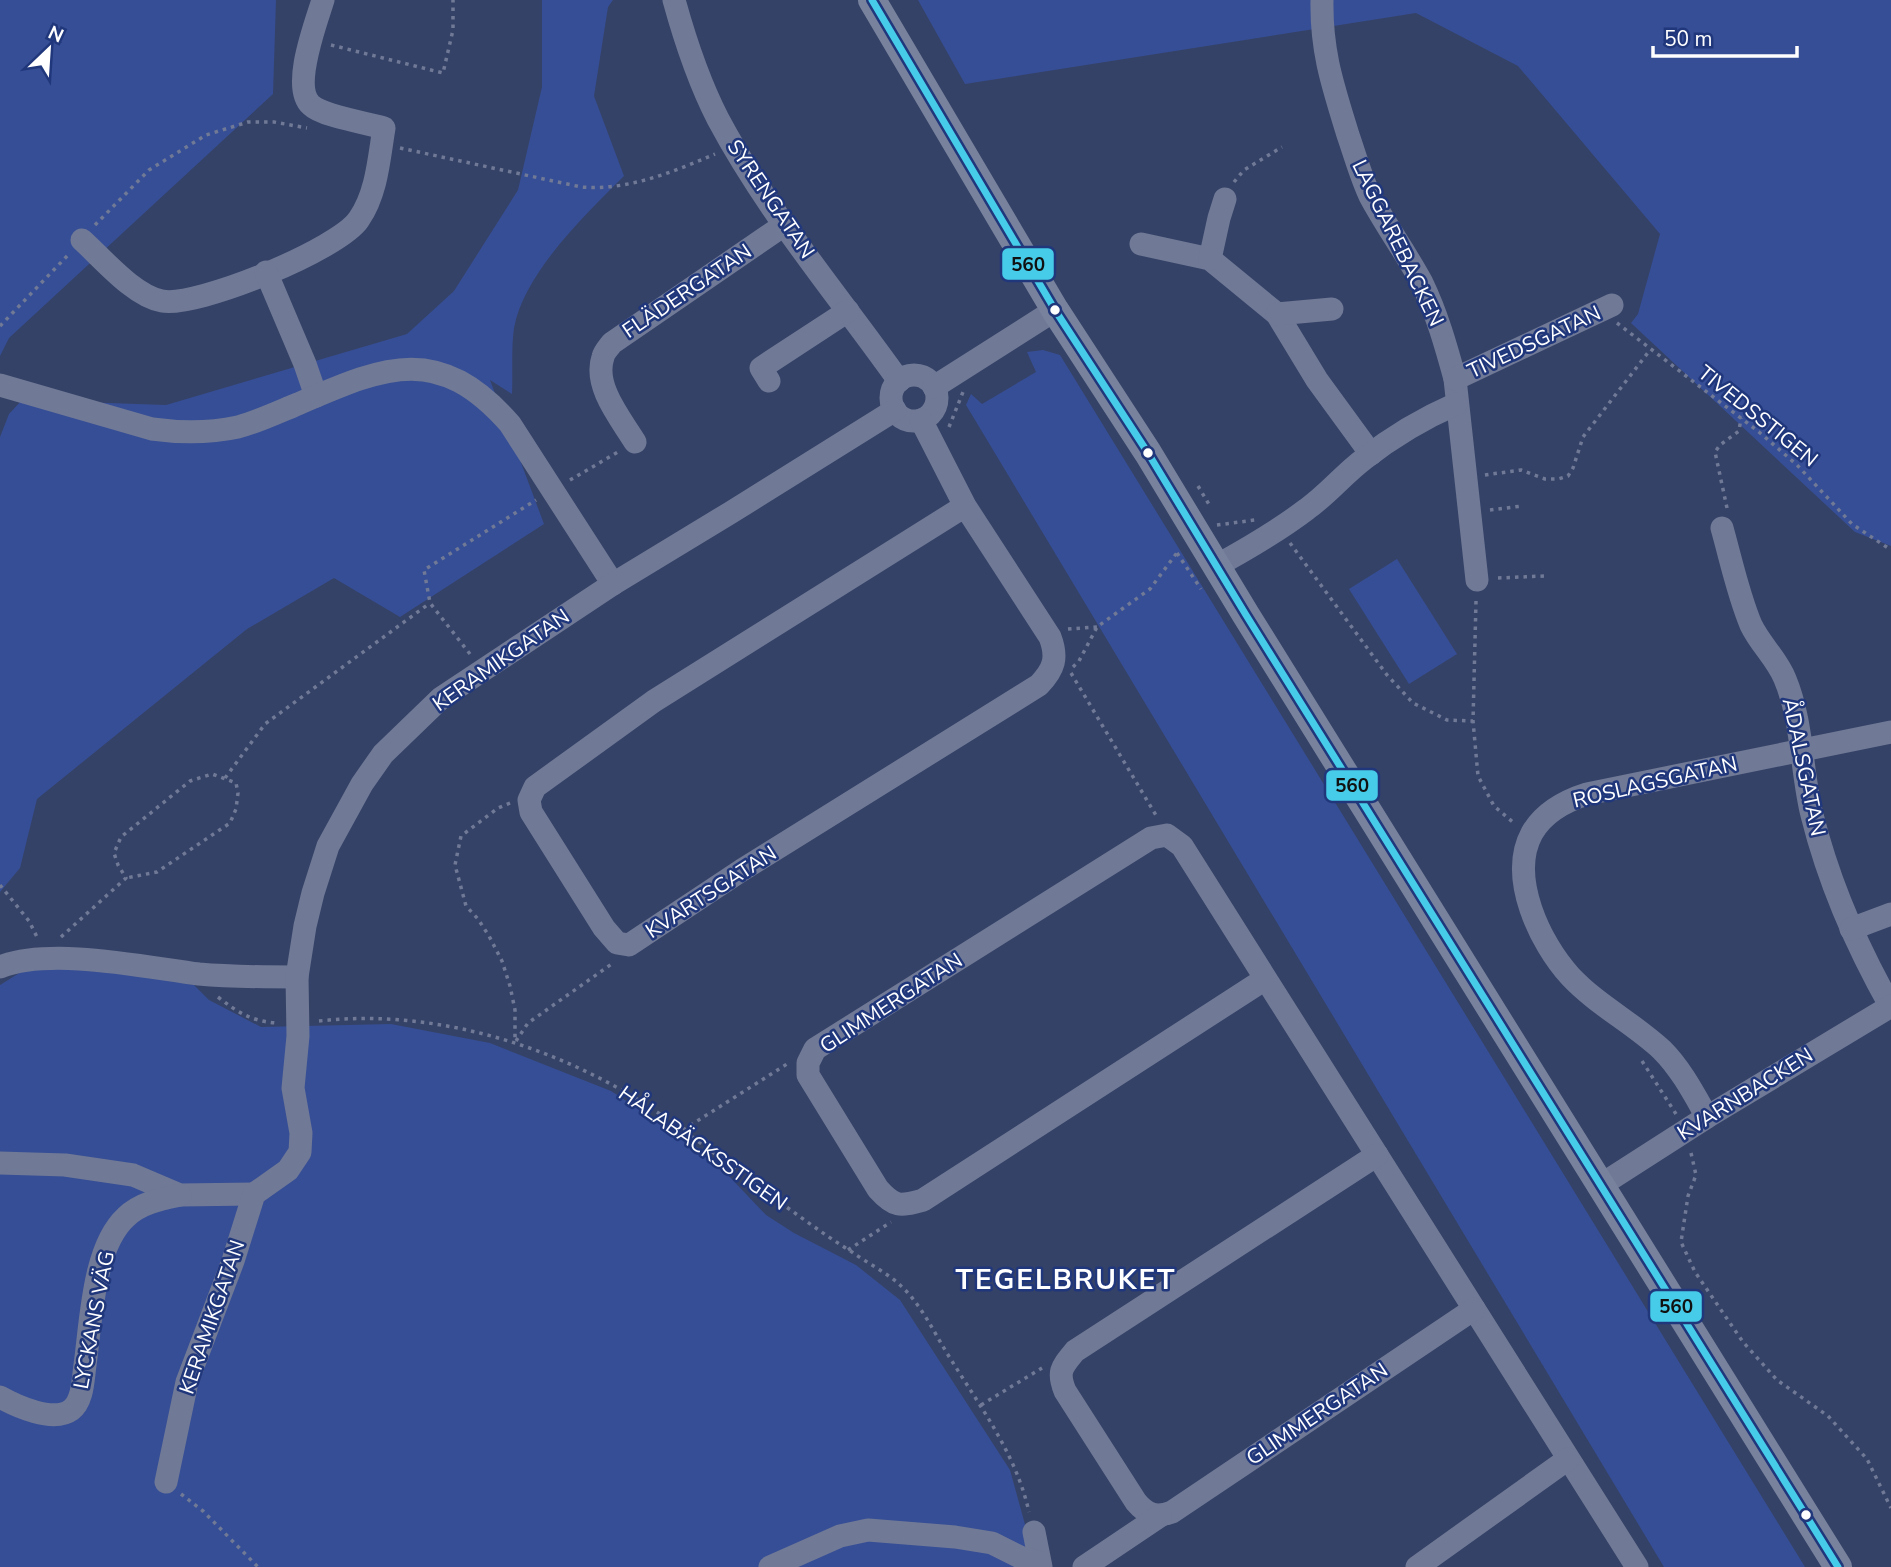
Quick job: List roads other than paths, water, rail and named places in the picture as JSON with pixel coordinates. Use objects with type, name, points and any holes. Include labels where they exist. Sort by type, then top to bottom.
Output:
[{"type":"main road","points":[[873,0],[1055,310],[1148,453],[1838,1567]]},
{"type":"street","points":[[82,240],[140,292],[161,301],[184,301],[208,296],[322,248],[346,234],[359,220],[370,195],[377,172],[384,128],[335,116],[312,106],[303,95],[303,74],[323,0]]},
{"type":"street","name":"SYRENGATAN","points":[[674,0],[703,84],[717,117],[734,146],[784,225],[899,381]]},
{"type":"street","name":"LAGGAREBACKEN","points":[[1322,0],[1321,33],[1329,72],[1355,155],[1370,195],[1422,283],[1436,315],[1455,379],[1476,572]]},
{"type":"street","points":[[1210,260],[1225,199]]},
{"type":"street","name":"FLÄDERGATAN","points":[[635,442],[606,392],[601,374],[603,356],[612,343],[784,225]]},
{"type":"street","points":[[1141,244],[1210,260],[1277,314],[1317,380],[1371,454]]},
{"type":"street","points":[[266,272],[316,396]]},
{"type":"street","name":"TIVEDSGATAN","points":[[1455,379],[1612,305]]},
{"type":"street","points":[[1277,314],[1332,309]]},
{"type":"street","points":[[934,387],[1055,310]]},
{"type":"street","points":[[769,381],[761,368],[848,311]]},
{"type":"street","points":[[0,384],[122,422],[152,429],[205,432],[239,426],[356,379],[385,371],[420,370],[446,373],[492,403],[510,424],[613,584]]},
{"type":"street","points":[[908,376],[923,377],[934,387],[935,407],[926,417],[912,421],[904,419],[895,410],[891,396],[899,381],[908,376]]},
{"type":"street","points":[[1216,566],[1257,544],[1308,509],[1371,454],[1432,414],[1457,404]]},
{"type":"street","name":"KERAMIKGATAN","points":[[166,1482],[187,1382],[233,1261],[254,1194],[288,1170],[300,1152],[301,1133],[293,1088],[298,1024],[297,977],[308,915],[326,853],[362,784],[383,754],[441,698],[613,584],[895,410]]},
{"type":"street","points":[[921,419],[965,506]]},
{"type":"street","name":"KVARTSGATAN","points":[[965,506],[1050,637],[1056,652],[1051,672],[1039,685],[742,870],[629,945],[617,943],[604,928],[531,812],[529,800],[535,787],[654,701],[965,506]]},
{"type":"street","name":"ÅDALSGATAN","points":[[1722,528],[1752,628],[1785,678],[1801,749],[1811,813],[1827,867],[1860,951],[1891,1006]]},
{"type":"street","name":"ROSLAGSGATAN","points":[[1707,1117],[1685,1078],[1663,1051],[1570,976],[1546,943],[1531,912],[1523,882],[1526,854],[1532,834],[1549,812],[1565,802],[1587,794],[1891,732]]},
{"type":"street","name":"GLIMMERGATAN","points":[[1167,835],[1182,846],[1265,979],[923,1200],[901,1206],[889,1202],[878,1189],[808,1075],[808,1063],[815,1049],[1152,838],[1167,835]]},
{"type":"street","points":[[1851,929],[1891,914]]},
{"type":"street","points":[[0,967],[11,963],[78,960],[199,974],[297,977]]},
{"type":"street","points":[[1265,979],[1637,1567]]},
{"type":"street","name":"KVARNBACKEN","points":[[1601,1185],[1681,1122],[1707,1117],[1891,1006]]},
{"type":"street","points":[[1160,1516],[1146,1513],[1136,1503],[1065,1391],[1060,1379],[1061,1367],[1075,1351],[1377,1155]]},
{"type":"street","points":[[0,1163],[65,1166],[133,1175],[180,1195],[254,1194]]},
{"type":"street","name":"LYCKANS VÄG","points":[[0,1396],[21,1409],[57,1415],[71,1410],[81,1395],[96,1290],[102,1261],[113,1232],[127,1215],[155,1200],[180,1195]]},
{"type":"street","name":"GLIMMERGATAN","points":[[1084,1567],[1160,1516],[1184,1504],[1474,1309]]},
{"type":"street","points":[[1417,1567],[1568,1459]]},
{"type":"street","points":[[770,1567],[840,1536],[868,1530],[955,1537],[992,1543],[1040,1564],[1034,1532]]},
{"type":"district","name":"TEGELBRUKET","points":[[1066,1279]]}]
